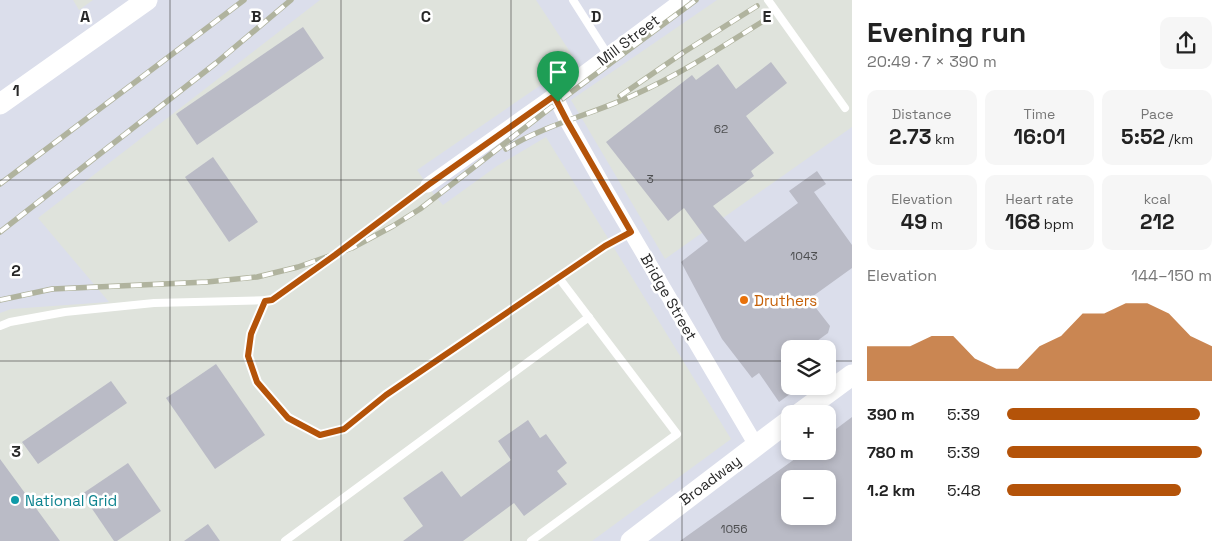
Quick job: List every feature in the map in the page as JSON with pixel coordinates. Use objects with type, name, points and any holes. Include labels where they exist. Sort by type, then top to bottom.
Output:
[{"type":"street","points":[[0,104],[147,0]]},
{"type":"street","name":"Mill Street","points":[[428,185],[554,96],[682,0]]},
{"type":"street","name":"Bridge Street","points":[[554,96],[756,445]]},
{"type":"street","points":[[811,405],[852,375]]},
{"type":"street","name":"Broadway","points":[[631,541],[781,427]]},
{"type":"lane","points":[[573,0],[608,55]]},
{"type":"lane","points":[[768,0],[845,108]]},
{"type":"lane","points":[[0,326],[10,322],[65,312],[154,303],[272,300],[428,185]]},
{"type":"lane","points":[[265,301],[251,334],[248,356],[257,382],[288,418],[320,435],[344,429],[386,395],[605,246],[631,232]]},
{"type":"lane","points":[[531,541],[677,434],[559,278]]},
{"type":"lane","points":[[285,541],[589,318]]},
{"type":"shaded area","points":[[73,0],[93,0],[79,10]]},
{"type":"shaded area","name":"National Grid","points":[[320,0],[536,0],[576,61],[417,170],[443,205],[497,166],[546,137],[731,439],[592,541],[0,541],[0,313],[11,309],[109,302],[38,218]]},
{"type":"shaded area","points":[[717,0],[852,0],[852,127],[665,259],[571,100]]},
{"type":"building","points":[[303,27],[324,58],[197,145],[176,114]]},
{"type":"building","points":[[771,62],[787,83],[746,116],[774,153],[751,171],[754,176],[713,206],[745,242],[798,203],[789,191],[817,171],[826,184],[814,192],[852,245],[852,268],[809,299],[830,326],[828,333],[818,340],[781,340],[781,395],[789,395],[779,402],[759,373],[752,378],[722,339],[681,262],[708,241],[684,208],[668,221],[606,142],[692,75],[696,80],[718,64],[736,89]]},
{"type":"building","points":[[213,157],[258,222],[229,242],[185,177]]},
{"type":"building","points":[[216,364],[265,435],[215,469],[166,398]]},
{"type":"building","points":[[111,381],[127,403],[38,464],[22,442]]},
{"type":"building","points":[[852,417],[852,541],[680,541],[793,460],[836,460],[836,429]]},
{"type":"building","points":[[528,420],[540,438],[546,434],[567,463],[557,471],[567,484],[524,516],[514,503],[463,541],[403,541],[423,526],[403,498],[442,471],[461,497],[511,460],[498,441]]},
{"type":"building","name":"National Grid","points":[[0,459],[60,541],[0,541]]},
{"type":"building","points":[[128,463],[161,511],[117,541],[114,541],[82,494]]},
{"type":"building","points":[[208,524],[220,541],[184,541]]},
{"type":"railway","points":[[0,184],[244,0]]},
{"type":"railway","points":[[0,232],[216,63],[291,0]]},
{"type":"railway","points":[[0,300],[52,289],[207,282],[257,277],[298,267],[352,248],[420,209],[558,102],[696,0]]},
{"type":"railway","points":[[620,96],[684,52],[757,6]]},
{"type":"railway","points":[[506,149],[537,133],[620,101],[653,86],[702,59],[765,20]]},
{"type":"place","name":"Druthers","points":[[744,300]]},
{"type":"place","name":"National Grid","points":[[15,500]]},
{"type":"route","points":[[554,96],[558,102],[631,232],[605,246],[386,395],[344,429],[320,435],[288,418],[257,382],[248,356],[251,334],[265,301],[272,300],[428,185],[554,96]]}]
